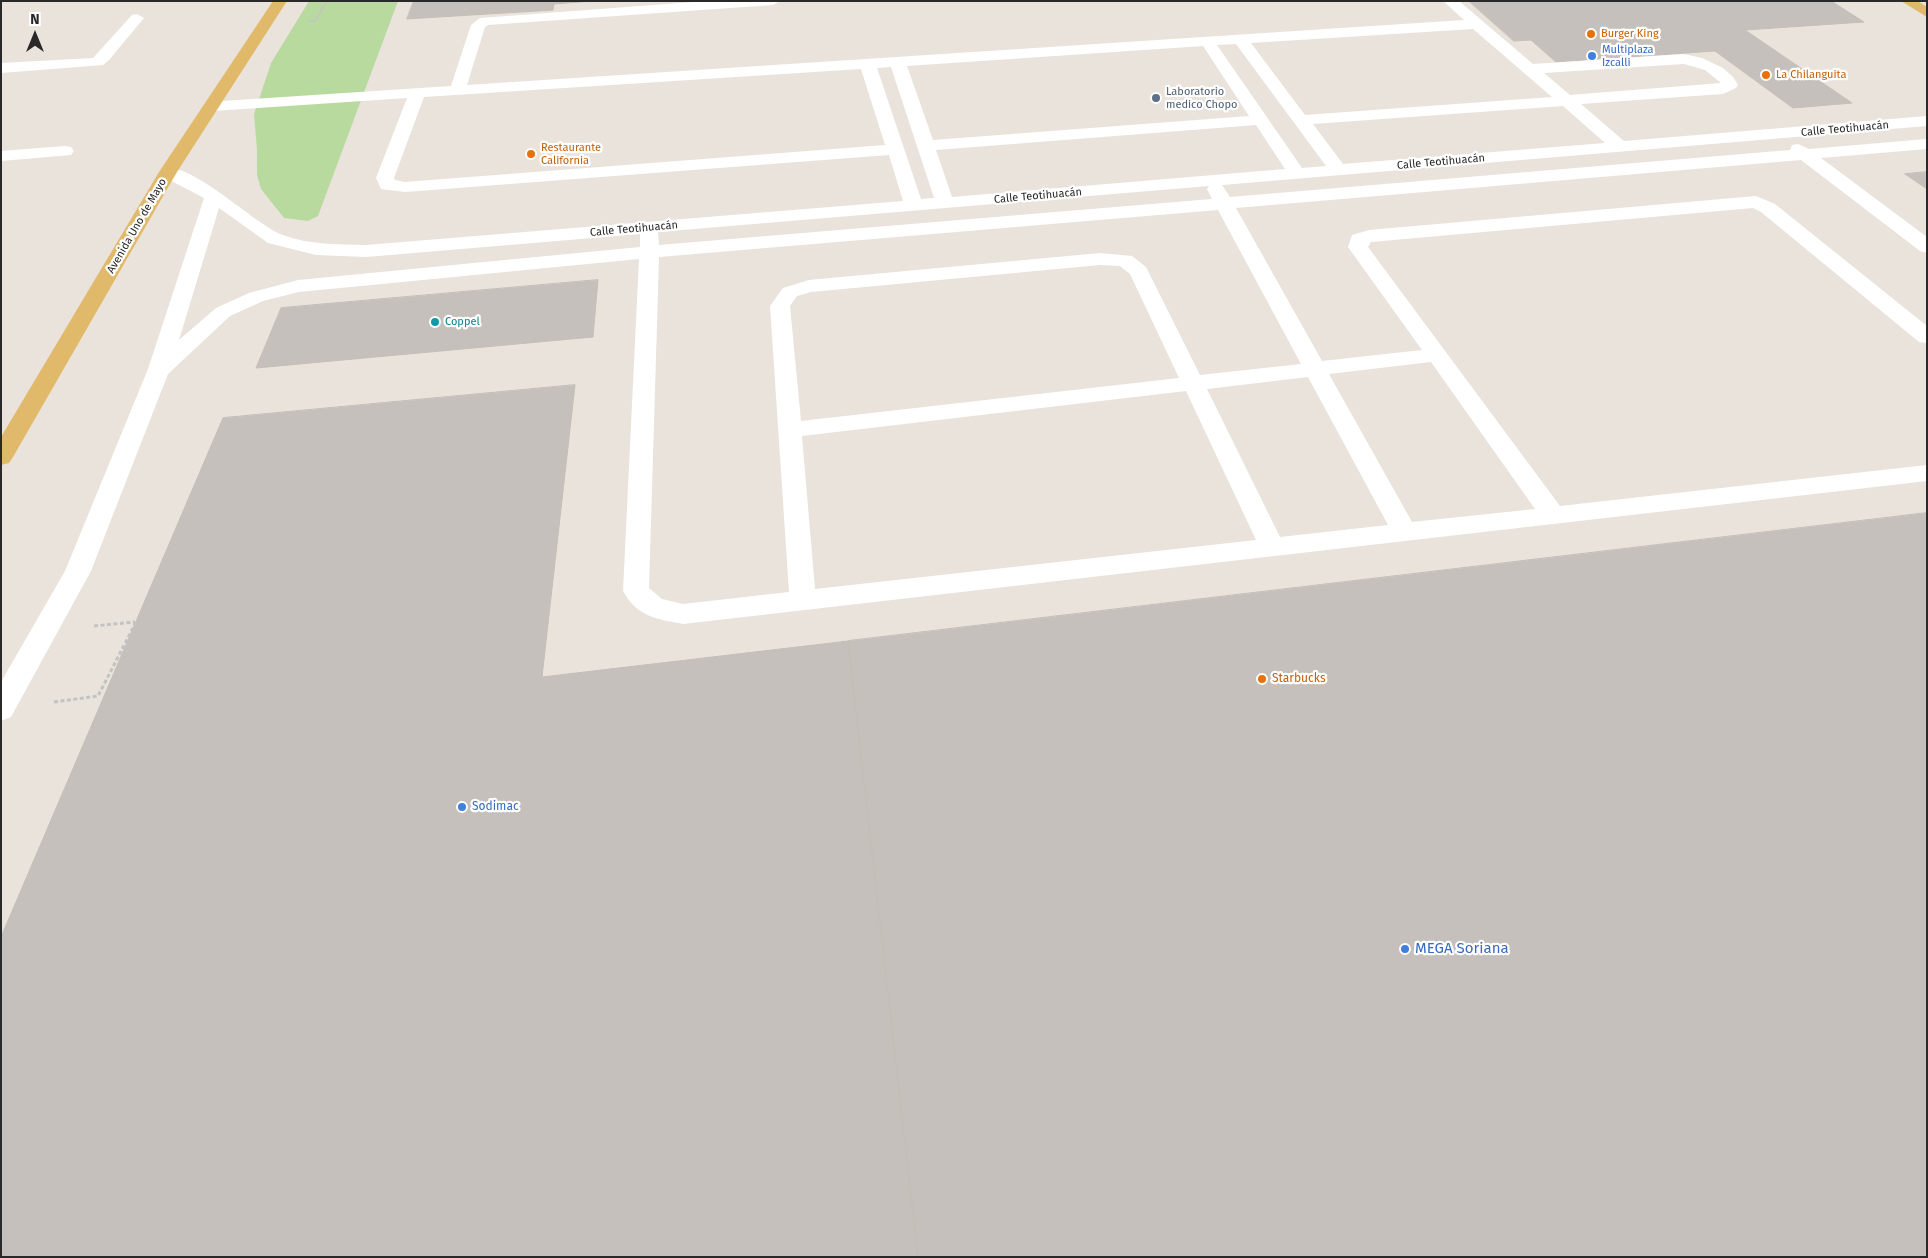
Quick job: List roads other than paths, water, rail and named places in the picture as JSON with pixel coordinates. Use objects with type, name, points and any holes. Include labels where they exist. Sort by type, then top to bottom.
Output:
[{"type":"main road","name":"Avenida Uno de Mayo","points":[[1,457],[168,172],[280,1]]},
{"type":"main road","points":[[1908,1],[1927,12]]},
{"type":"street","points":[[457,91],[478,26],[484,21],[773,1]]},
{"type":"street","points":[[1450,1],[1622,148]]},
{"type":"street","points":[[1,68],[97,62],[104,57],[138,18]]},
{"type":"street","points":[[213,106],[1208,43],[1477,24]]},
{"type":"street","points":[[1241,40],[1339,171]]},
{"type":"street","points":[[1208,43],[1297,174]]},
{"type":"street","points":[[1302,120],[1723,89],[1730,85],[1729,80],[1707,64],[1684,59],[1528,69]]},
{"type":"street","points":[[898,63],[945,203]]},
{"type":"street","points":[[868,65],[914,206]]},
{"type":"street","points":[[417,93],[385,178],[387,185],[405,187],[683,167],[896,149]]},
{"type":"street","points":[[926,146],[1261,120]]},
{"type":"street","name":"Calle Teotihuacán","points":[[168,172],[214,196],[275,239],[316,249],[366,251],[1622,148],[1927,121]]},
{"type":"street","points":[[1779,134],[1926,246]]},
{"type":"street","name":"Calle Teotihuacán","points":[[158,371],[223,312],[256,297],[298,286],[650,252],[1927,144]]},
{"type":"street","points":[[1,156],[65,152]]},
{"type":"street","points":[[1212,181],[1405,532]]},
{"type":"street","points":[[1,709],[78,571],[158,371],[214,196]]},
{"type":"street","points":[[1553,515],[1358,247],[1359,239],[1369,236],[1447,228],[1756,202],[1768,208],[1927,337]]},
{"type":"street","points":[[651,228],[636,591],[654,608],[683,614],[1927,473]]},
{"type":"street","points":[[803,600],[780,306],[790,292],[809,286],[1091,260],[1125,260],[1139,270],[1272,547]]},
{"type":"street","points":[[1899,315],[1927,311]]},
{"type":"street","points":[[789,430],[1436,355]]},
{"type":"place","name":"Burger King","points":[[1591,34]]},
{"type":"place","name":"Multiplaza Izcalli","points":[[1592,56]]},
{"type":"place","name":"La Chilanguita","points":[[1766,75]]},
{"type":"place","name":"Laboratorio medico Chopo","points":[[1156,98]]},
{"type":"place","name":"Restaurante California","points":[[531,154]]},
{"type":"place","name":"Coppel","points":[[435,322]]},
{"type":"place","name":"Starbucks","points":[[1262,679]]},
{"type":"place","name":"Sodimac","points":[[462,807]]},
{"type":"place","name":"MEGA Soriana","points":[[1405,949]]}]
